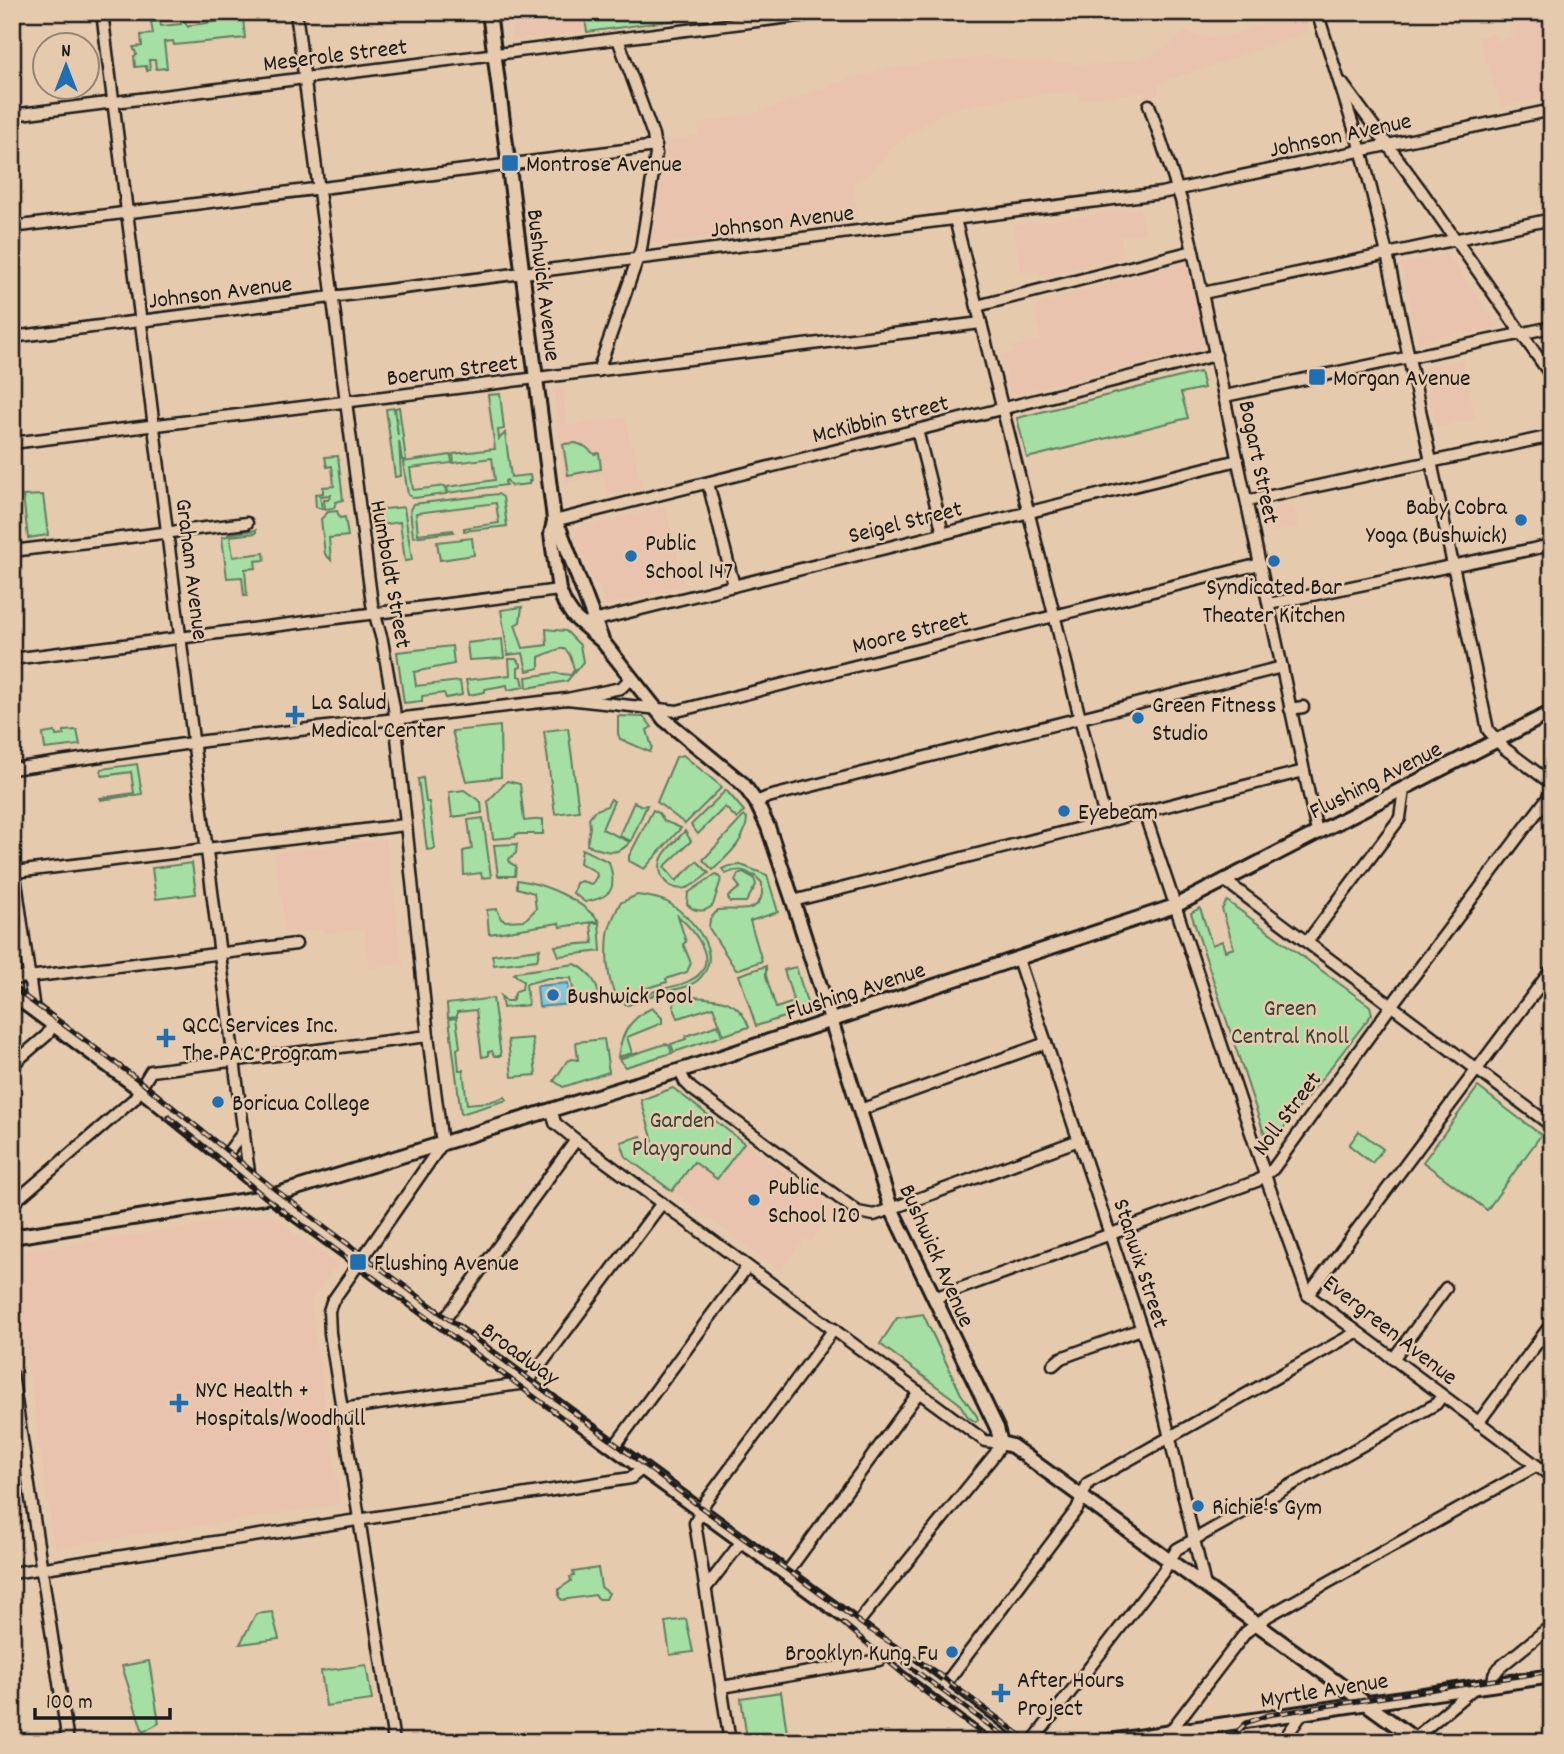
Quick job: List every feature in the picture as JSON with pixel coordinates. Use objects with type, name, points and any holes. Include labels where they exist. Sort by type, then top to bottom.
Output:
[{"type":"main road","name":"Bushwick Avenue","points":[[489,12],[554,521],[551,534],[559,590],[565,604],[588,622],[664,719],[743,784],[757,802],[793,901],[891,1208],[997,1428],[1000,1443]]},
{"type":"main road","name":"Bushwick Avenue","points":[[554,521],[563,537],[588,622]]},
{"type":"main road","name":"Flushing Avenue","points":[[12,1237],[271,1196],[680,1070],[1175,906],[1552,712]]},
{"type":"main road","name":"Broadway","points":[[12,994],[140,1089],[271,1196],[701,1510],[1009,1742]]},
{"type":"main road","points":[[1000,1443],[1012,1446],[1082,1496],[1414,1741]]},
{"type":"main road","name":"Myrtle Avenue","points":[[1103,1742],[1552,1676]]},
{"type":"street","name":"Graham Avenue","points":[[102,12],[250,1180]]},
{"type":"street","name":"Humboldt Street","points":[[296,12],[331,298],[374,613],[383,640],[394,720],[442,1143]]},
{"type":"street","name":"Meserole Street","points":[[12,115],[830,12]]},
{"type":"street","points":[[1317,12],[1361,151],[1387,254],[1452,566],[1469,671],[1488,730],[1504,748],[1552,784]]},
{"type":"street","points":[[598,371],[638,259],[654,173],[656,145],[618,39]]},
{"type":"street","points":[[1337,78],[1388,145],[1552,377]]},
{"type":"street","name":"Bogart Street","points":[[1149,105],[1178,190],[1193,251],[1317,832]]},
{"type":"street","name":"Johnson Avenue","points":[[12,337],[1178,190],[1552,110]]},
{"type":"street","points":[[12,227],[656,145]]},
{"type":"street","points":[[955,219],[1106,821]]},
{"type":"street","points":[[1202,293],[1552,219]]},
{"type":"street","points":[[977,306],[1193,251]]},
{"type":"street","name":"Boerum Street","points":[[12,443],[981,323]]},
{"type":"street","points":[[1225,397],[1552,327]]},
{"type":"street","name":"McKibbin Street","points":[[554,521],[1216,355]]},
{"type":"street","points":[[917,430],[943,533]]},
{"type":"street","points":[[1247,501],[1552,436]]},
{"type":"street","name":"Seigel Street","points":[[588,622],[1238,460]]},
{"type":"street","points":[[708,483],[734,586]]},
{"type":"street","points":[[12,551],[247,523]]},
{"type":"street","points":[[1269,604],[1552,546]]},
{"type":"street","name":"Moore Street","points":[[567,699],[677,711],[1260,564]]},
{"type":"street","points":[[12,659],[559,590]]},
{"type":"street","points":[[757,802],[768,797],[1282,667]]},
{"type":"street","name":"Moore Street","points":[[12,769],[378,719],[394,720],[567,699],[621,688],[631,678]]},
{"type":"street","points":[[1290,709],[1303,707]]},
{"type":"street","points":[[793,901],[1304,771]]},
{"type":"street","points":[[1307,942],[1399,818],[1404,789]]},
{"type":"street","name":"Noll Street","points":[[934,1298],[1257,1181],[1273,1169],[1391,1006],[1552,792]]},
{"type":"street","name":"Evergreen Avenue","points":[[1144,812],[1265,1175],[1308,1295],[1552,1478]]},
{"type":"street","points":[[15,872],[405,825]]},
{"type":"street","points":[[12,853],[34,1010]]},
{"type":"street","points":[[1224,880],[1552,1126]]},
{"type":"street","points":[[12,979],[296,944]]},
{"type":"street","name":"Stanwix Street","points":[[1018,959],[1150,1354],[1205,1586]]},
{"type":"street","points":[[1308,1295],[1552,969]]},
{"type":"street","points":[[12,1065],[47,1035],[54,1024]]},
{"type":"street","points":[[12,1204],[134,1099],[151,1071],[428,1036]]},
{"type":"street","points":[[860,1110],[1046,1043]]},
{"type":"street","points":[[680,1070],[692,1090],[858,1212],[874,1215],[1079,1140]]},
{"type":"street","points":[[552,1111],[555,1123],[576,1140],[747,1267],[985,1441],[1000,1443],[995,1454],[856,1625]]},
{"type":"street","points":[[224,1158],[244,1131]]},
{"type":"street","points":[[442,1323],[576,1140]]},
{"type":"street","points":[[394,1742],[329,1311],[442,1143]]},
{"type":"street","points":[[342,1409],[527,1383],[662,1203]]},
{"type":"street","points":[[614,1447],[747,1267]]},
{"type":"street","points":[[1393,1359],[1446,1288]]},
{"type":"street","points":[[1478,1423],[1552,1323]]},
{"type":"street","points":[[730,1742],[695,1523],[701,1510],[834,1329]]},
{"type":"street","points":[[1053,1366],[1061,1359],[1141,1329]]},
{"type":"street","points":[[940,1692],[1077,1509],[1087,1483],[1357,1332]]},
{"type":"street","points":[[12,1374],[68,1742]]},
{"type":"street","points":[[786,1574],[919,1392]]},
{"type":"street","points":[[1032,1742],[1177,1549],[1436,1404],[1443,1396]]},
{"type":"street","points":[[12,1459],[25,1457]]},
{"type":"street","points":[[1169,1733],[1246,1632],[1536,1466]]},
{"type":"street","points":[[12,1573],[631,1478],[643,1468]]},
{"type":"street","points":[[706,1588],[742,1541]]},
{"type":"street","points":[[1493,1685],[1494,1675],[1499,1668],[1552,1625]]},
{"type":"street","points":[[722,1687],[879,1660],[888,1649]]},
{"type":"street","points":[[1414,1741],[1474,1688]]},
{"type":"street","points":[[1282,1742],[1302,1714]]},
{"type":"shaded area","points":[[508,12],[676,12],[676,20],[512,40]]},
{"type":"shaded area","points":[[1302,12],[1309,32],[1158,84],[1161,93],[1158,94],[1145,97],[1143,92],[1080,100],[1078,92],[1042,94],[945,111],[901,140],[864,178],[853,180],[857,219],[658,244],[651,240],[663,164],[667,164],[665,140],[699,136],[698,124],[756,113],[851,78],[889,68],[991,56],[1020,61],[1103,65],[1136,59],[1138,61],[1161,51],[1185,32],[1208,37],[1225,37]]},
{"type":"shaded area","points":[[1539,17],[1549,39],[1552,38],[1552,96],[1502,107],[1478,38],[1492,33],[1498,41],[1513,36],[1510,27]]},
{"type":"shaded area","points":[[1140,209],[1145,233],[1119,237],[1122,257],[1040,277],[1039,270],[1020,273],[1014,225]]},
{"type":"shaded area","points":[[1447,254],[1499,327],[1467,334],[1465,330],[1418,343],[1401,264]]},
{"type":"shaded area","points":[[1183,262],[1187,265],[1204,345],[1202,349],[1010,395],[1001,355],[1013,352],[1012,347],[1042,340],[1036,317],[1039,316],[1036,304]]},
{"type":"shaded area","points":[[1463,359],[1475,419],[1436,427],[1423,367]]},
{"type":"shaded area","points":[[563,388],[568,426],[625,417],[643,488],[608,496],[603,474],[565,483],[553,389]]},
{"type":"shaded area","points":[[1293,504],[1298,527],[1266,534],[1261,510]]},
{"type":"shaded area","name":"Public School 147","points":[[665,506],[685,585],[604,606],[598,583],[594,583],[573,529]]},
{"type":"shaded area","points":[[387,839],[403,964],[369,968],[364,929],[323,934],[322,929],[286,934],[275,853]]},
{"type":"shaded area","name":"Public School 120","points":[[744,1143],[835,1210],[811,1242],[805,1238],[780,1271],[672,1191],[694,1162],[718,1179]]},
{"type":"shaded area","name":"NYC Health + Hospitals/Woodhull","points":[[269,1215],[337,1265],[310,1301],[340,1504],[54,1548],[12,1253]]},
{"type":"green space","points":[[584,12],[675,12],[676,20],[587,32]]},
{"type":"green space","points":[[243,18],[245,38],[174,45],[173,41],[164,42],[167,68],[156,69],[155,60],[149,60],[150,70],[147,71],[146,66],[135,67],[134,56],[137,55],[133,47],[142,46],[141,35],[153,34],[151,22],[160,21],[161,26],[181,24],[181,20],[184,20],[188,27]]},
{"type":"green space","points":[[1200,372],[1204,388],[1181,393],[1188,418],[1027,458],[1017,418]]},
{"type":"green space","points":[[500,394],[504,429],[498,430],[499,439],[505,433],[511,477],[530,475],[531,481],[529,484],[511,486],[507,480],[506,485],[448,493],[447,487],[495,480],[492,458],[454,463],[453,454],[495,449],[488,395]]},
{"type":"green space","points":[[399,407],[406,460],[402,460],[399,441],[401,476],[395,477],[386,409],[394,408],[398,435],[395,408]]},
{"type":"green space","points":[[576,443],[594,454],[599,453],[601,469],[568,475],[563,444]]},
{"type":"green space","points":[[451,455],[452,463],[410,468],[413,490],[445,486],[446,494],[414,498],[408,495],[403,462]]},
{"type":"green space","points":[[338,456],[343,500],[336,502],[334,508],[325,509],[324,500],[328,500],[331,495],[320,496],[322,509],[316,507],[315,494],[323,493],[323,487],[334,486],[332,466],[327,467],[325,457]]},
{"type":"green space","points":[[498,494],[503,497],[507,526],[464,531],[464,528],[499,523],[496,503],[416,513],[418,534],[454,532],[413,537],[410,510],[413,504]]},
{"type":"green space","points":[[43,495],[48,535],[28,538],[23,496]]},
{"type":"green space","points":[[404,507],[412,560],[405,561],[400,522],[380,525],[384,560],[380,557],[376,510]]},
{"type":"green space","points":[[337,511],[340,518],[345,517],[348,536],[329,538],[331,560],[325,554],[321,519],[328,512]]},
{"type":"green space","points":[[256,530],[256,533],[230,536],[233,557],[264,553],[265,560],[255,561],[256,568],[245,569],[247,596],[244,596],[242,577],[227,578],[222,537]]},
{"type":"green space","points":[[472,538],[474,555],[440,560],[437,542]]},
{"type":"green space","points":[[522,607],[520,622],[515,625],[523,648],[547,645],[546,629],[566,631],[580,645],[583,662],[567,681],[527,688],[526,677],[554,673],[571,675],[574,670],[569,654],[562,649],[539,657],[539,668],[527,671],[523,653],[508,655],[501,610]]},
{"type":"green space","points":[[502,639],[504,658],[469,660],[467,643]]},
{"type":"green space","points":[[452,646],[454,664],[414,672],[416,686],[460,681],[462,695],[446,698],[444,693],[422,696],[422,701],[404,703],[397,652]]},
{"type":"green space","points":[[509,659],[516,659],[521,664],[518,676],[522,677],[524,687],[508,690],[507,685],[469,695],[466,680],[510,675]]},
{"type":"green space","points":[[618,716],[644,717],[652,727],[647,730],[652,747],[650,752],[620,739]]},
{"type":"green space","points":[[500,726],[501,777],[466,781],[452,731]]},
{"type":"green space","points":[[568,728],[579,811],[555,814],[544,731]]},
{"type":"green space","points":[[77,730],[80,745],[45,749],[43,734],[55,732],[56,736],[64,735],[64,731]]},
{"type":"green space","points":[[683,755],[722,787],[685,824],[657,802],[676,757]]},
{"type":"green space","points":[[137,764],[142,794],[100,800],[134,793],[131,772],[102,776],[101,769]]},
{"type":"green space","points":[[423,778],[435,849],[427,850],[418,779]]},
{"type":"green space","points":[[507,781],[520,784],[524,821],[543,819],[543,834],[516,834],[515,837],[493,839],[488,801]]},
{"type":"green space","points":[[464,790],[481,802],[482,813],[452,817],[449,792]]},
{"type":"green space","points":[[726,790],[744,811],[737,819],[725,807],[698,834],[691,825]]},
{"type":"green space","points":[[611,799],[614,801],[602,829],[630,842],[615,852],[587,845],[589,818],[594,811],[607,806]]},
{"type":"green space","points":[[634,802],[647,805],[631,841],[619,836]]},
{"type":"green space","points":[[653,810],[659,813],[664,821],[681,828],[644,869],[629,861],[629,856]]},
{"type":"green space","points":[[744,816],[747,818],[746,826],[740,841],[713,870],[703,860]]},
{"type":"green space","points":[[483,818],[491,877],[482,878],[481,873],[464,875],[463,851],[472,849],[468,820]]},
{"type":"green space","points":[[685,831],[691,841],[664,867],[676,881],[697,861],[709,873],[692,886],[679,888],[664,880],[660,869],[663,856]]},
{"type":"green space","points":[[517,844],[516,853],[509,859],[510,863],[516,866],[515,876],[498,876],[494,845]]},
{"type":"green space","points":[[582,849],[609,862],[613,879],[607,894],[585,902],[573,893],[576,883],[581,881],[592,884],[597,876],[596,872],[580,863]]},
{"type":"green space","points":[[192,863],[196,894],[156,899],[152,868]]},
{"type":"green space","points":[[741,865],[767,875],[778,912],[750,921],[762,961],[736,970],[709,928],[710,919],[718,910],[744,910],[760,901],[762,883],[755,875],[740,870],[726,874],[722,869]]},
{"type":"green space","points":[[743,872],[754,878],[756,885],[746,902],[730,902],[728,897],[740,887],[735,881],[738,874]]},
{"type":"green space","points":[[716,874],[721,879],[713,905],[703,910],[690,907],[687,904],[688,893]]},
{"type":"green space","points":[[517,880],[562,894],[599,921],[560,927],[559,923],[489,934],[487,910],[497,909],[501,919],[506,921],[525,920],[536,909],[534,893],[517,888]]},
{"type":"green space","points":[[637,895],[653,898],[669,903],[687,917],[707,947],[707,968],[700,978],[690,985],[628,1005],[621,1001],[611,985],[607,953],[609,931],[620,903]],"holes":[[[678,916],[692,930],[703,948],[704,966],[699,974],[685,983],[636,999],[622,999],[620,996],[667,982],[666,979],[687,972],[691,963],[683,944],[686,942]]]},
{"type":"green space","name":"Green Central Knoll","points":[[1227,901],[1370,1006],[1372,1014],[1278,1135],[1264,1133],[1191,913],[1200,908],[1212,945],[1222,941],[1225,951],[1234,948],[1222,909]]},
{"type":"green space","points":[[591,923],[599,923],[601,951],[559,956],[555,946],[593,943]]},
{"type":"green space","points":[[540,949],[537,960],[494,965],[492,955]]},
{"type":"green space","points":[[575,964],[591,977],[599,996],[575,999],[571,978],[548,978],[526,984],[528,1005],[503,1008],[501,996],[506,1001],[512,1001],[516,991],[522,989],[523,981],[514,974],[517,972]]},
{"type":"green space","points":[[766,966],[766,976],[776,1008],[794,1002],[784,970],[796,967],[809,1009],[756,1026],[739,975]]},
{"type":"green space","points":[[694,997],[727,1002],[740,1011],[749,1027],[724,1035],[713,1007],[678,1018],[673,1006],[676,1000]]},
{"type":"green space","points":[[493,998],[501,1056],[494,1056],[492,1051],[488,1052],[488,1056],[482,1057],[476,1010],[457,1012],[457,1017],[448,1018],[447,1004]]},
{"type":"green space","points":[[652,1008],[662,1018],[662,1023],[627,1037],[632,1053],[618,1057],[621,1041],[632,1022]]},
{"type":"green space","points":[[456,1018],[460,1047],[457,1049],[459,1070],[463,1070],[467,1104],[505,1097],[507,1100],[461,1114],[449,1019]]},
{"type":"green space","points":[[718,1025],[722,1036],[674,1052],[671,1044]]},
{"type":"green space","points":[[532,1038],[536,1075],[512,1077],[508,1040]]},
{"type":"green space","points":[[604,1039],[609,1072],[563,1087],[554,1081],[567,1061],[578,1060],[576,1042]]},
{"type":"green space","points":[[669,1045],[672,1053],[625,1067],[619,1059]]},
{"type":"green space","points":[[1478,1087],[1541,1135],[1487,1210],[1423,1162]]},
{"type":"green space","name":"Garden Playground","points":[[673,1088],[744,1143],[717,1179],[694,1162],[672,1191],[626,1157],[621,1142],[641,1136],[643,1143],[653,1141],[641,1100]]},
{"type":"green space","points":[[1359,1131],[1383,1149],[1372,1163],[1349,1145]]},
{"type":"green space","points":[[923,1314],[961,1394],[977,1416],[976,1422],[968,1417],[959,1403],[880,1344],[897,1318]]},
{"type":"green space","points":[[598,1568],[601,1587],[609,1593],[606,1599],[599,1599],[595,1595],[562,1600],[559,1597],[559,1589],[571,1581],[573,1572]]},
{"type":"green space","points":[[272,1612],[279,1639],[240,1644],[256,1614]]},
{"type":"green space","points":[[686,1619],[693,1652],[670,1655],[665,1622]]},
{"type":"green space","points":[[149,1661],[159,1723],[143,1732],[122,1666]]},
{"type":"green space","points":[[366,1665],[372,1700],[326,1706],[321,1671]]},
{"type":"green space","points":[[781,1692],[787,1733],[747,1739],[741,1698]]},
{"type":"water","name":"Bushwick Pool","points":[[568,983],[570,1004],[539,1007],[537,986]]},
{"type":"railway","points":[[12,987],[136,1078],[277,1191],[695,1503],[866,1627],[933,1670],[1030,1742]]},
{"type":"railway","points":[[169,1117],[266,1198],[575,1427]]},
{"type":"railway","points":[[843,1623],[921,1689],[993,1742]]},
{"type":"railway","points":[[905,1663],[1012,1742]]},
{"type":"railway","points":[[1227,1742],[1246,1723],[1268,1715],[1552,1671]]},
{"type":"place","name":"Montrose Avenue","points":[[510,163]]},
{"type":"place","name":"Morgan Avenue","points":[[1317,377]]},
{"type":"place","name":"Baby Cobra Yoga (Bushwick)","points":[[1521,520]]},
{"type":"place","name":"Public School 147","points":[[631,556]]},
{"type":"place","name":"Syndicated Bar Theater Kitchen","points":[[1274,561]]},
{"type":"place","name":"La Salud Medical Center","points":[[295,715]]},
{"type":"place","name":"Green Fitness Studio","points":[[1138,718]]},
{"type":"place","name":"Eyebeam","points":[[1064,811]]},
{"type":"place","name":"Bushwick Pool","points":[[553,995]]},
{"type":"place","name":"QCC Services Inc. The PAC Program","points":[[166,1038]]},
{"type":"place","name":"Boricua College","points":[[218,1102]]},
{"type":"place","name":"Public School 120","points":[[754,1200]]},
{"type":"place","name":"Flushing Avenue","points":[[358,1262]]},
{"type":"place","name":"NYC Health + Hospitals/Woodhull","points":[[179,1403]]},
{"type":"place","name":"Richie's Gym","points":[[1198,1506]]},
{"type":"place","name":"Brooklyn Kung Fu","points":[[952,1652]]},
{"type":"place","name":"After Hours Project","points":[[1001,1693]]}]
